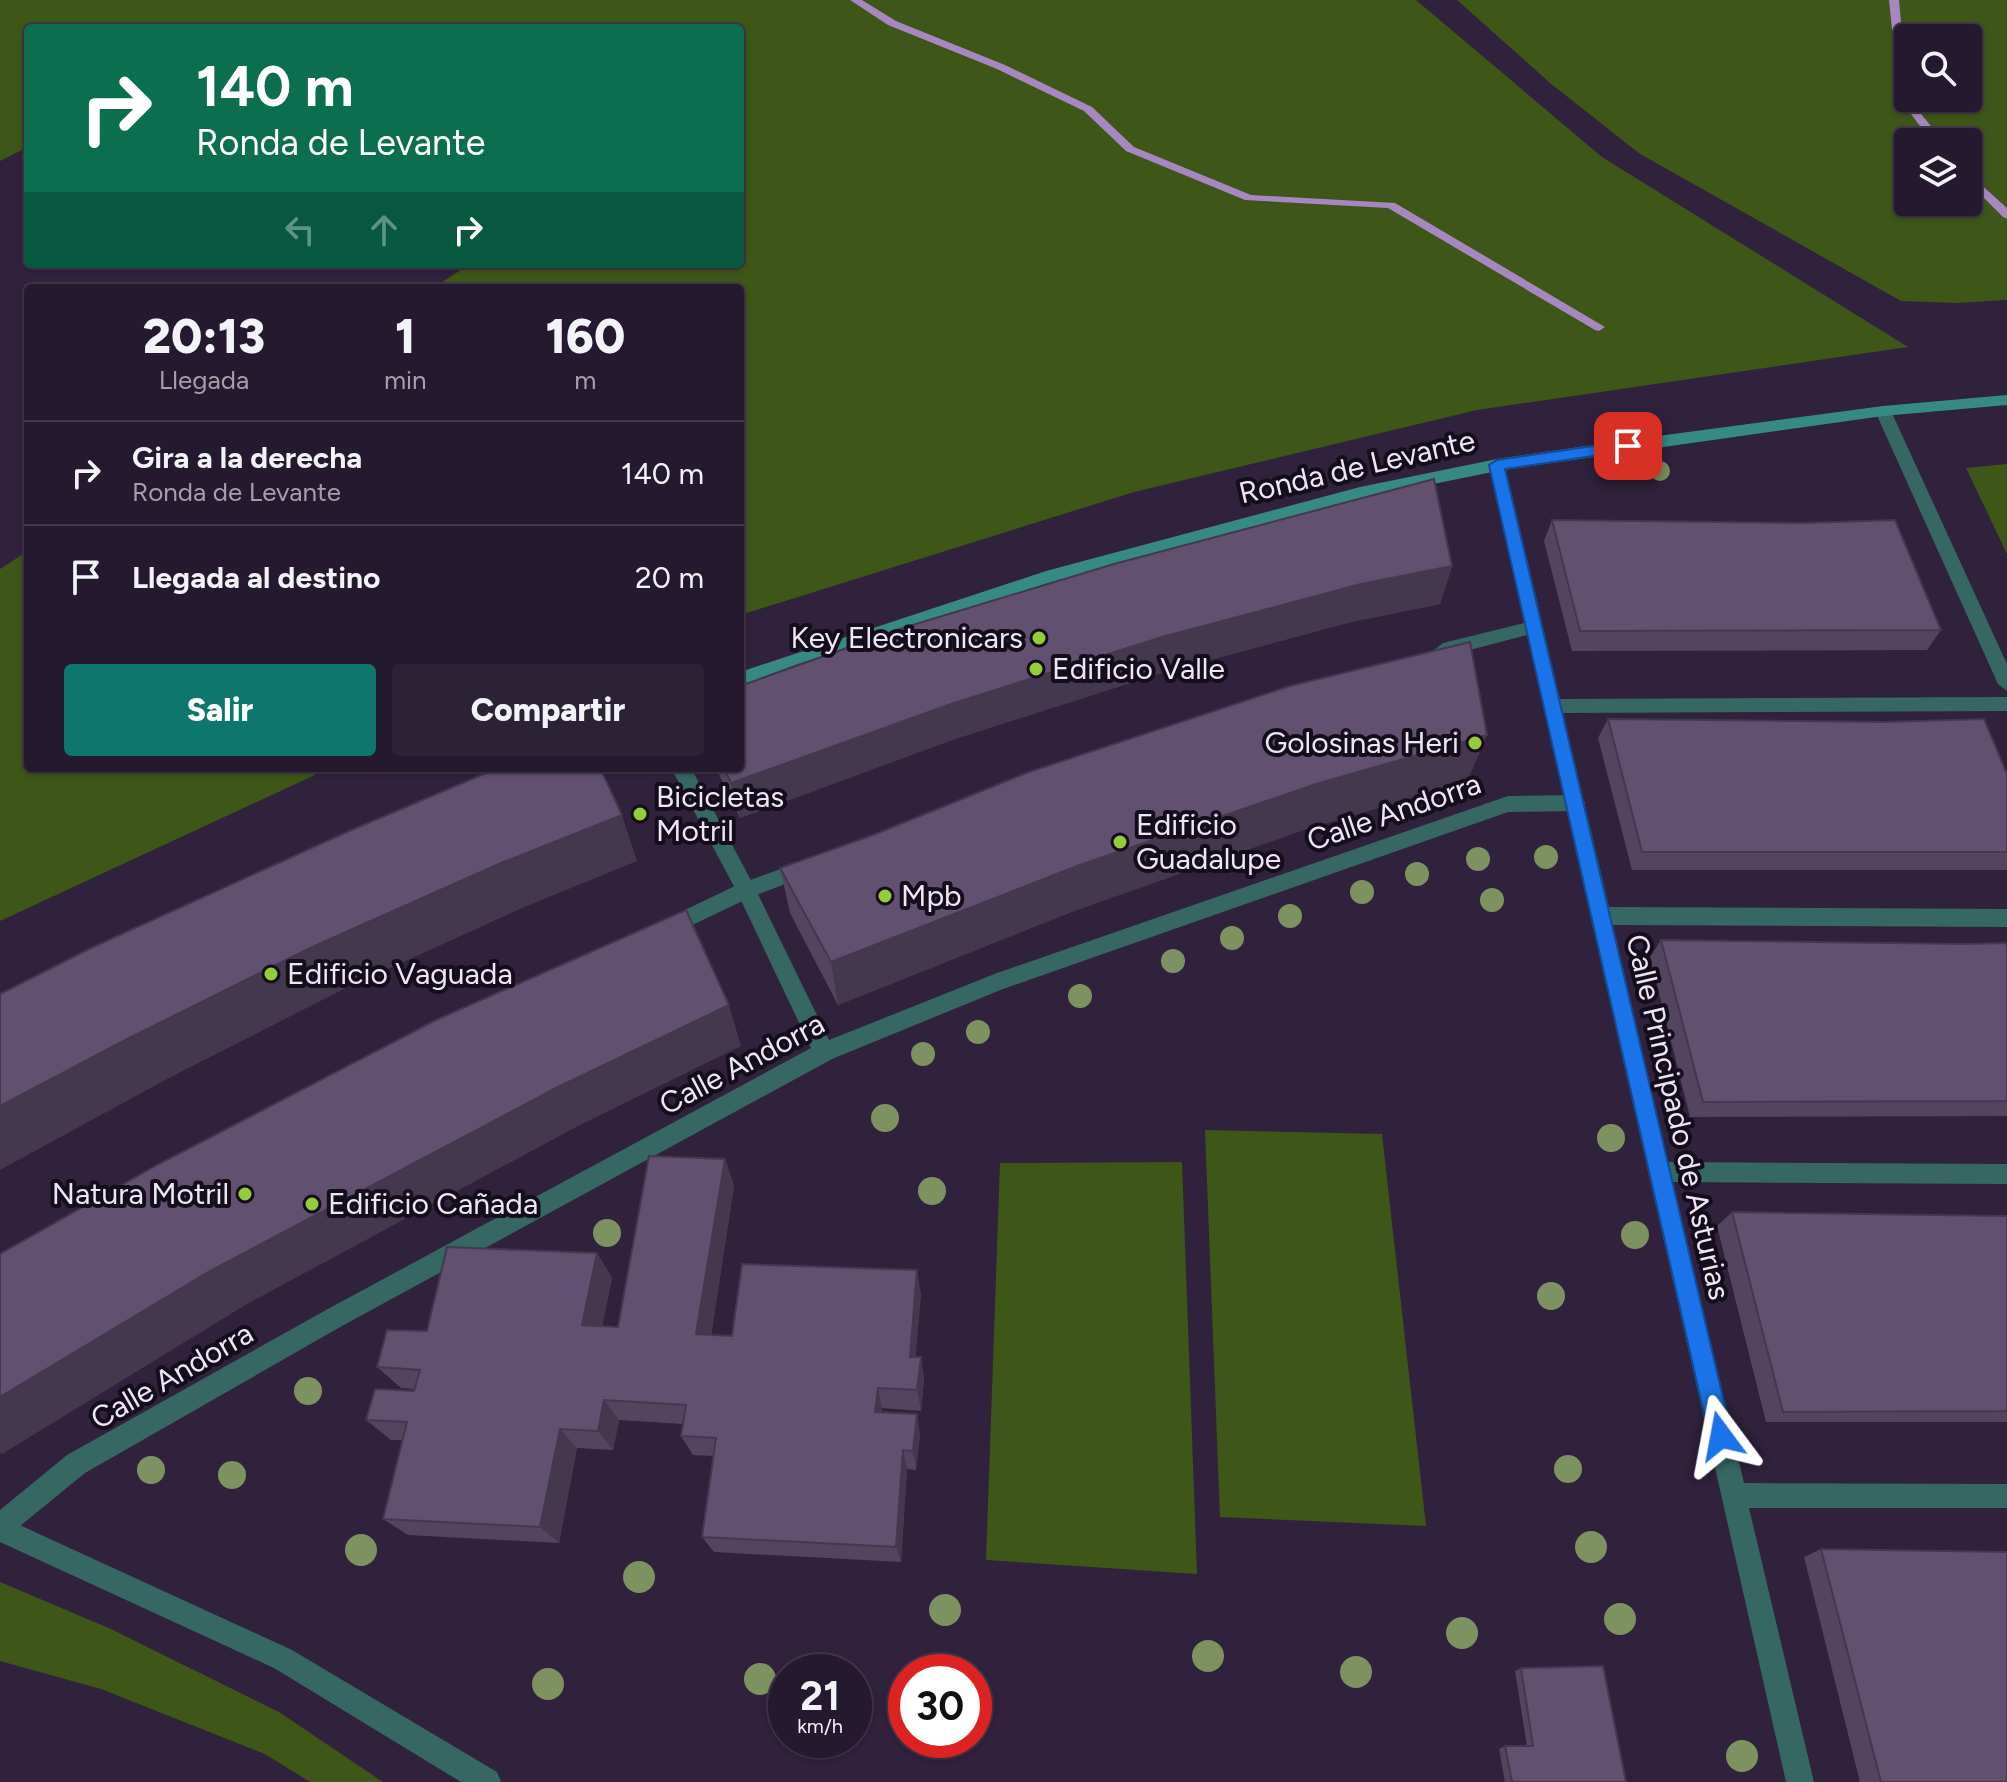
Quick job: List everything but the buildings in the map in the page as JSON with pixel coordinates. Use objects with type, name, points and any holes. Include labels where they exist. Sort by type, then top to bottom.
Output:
[{"type":"main road","name":"Ronda de Levante","points":[[744,677],[1046,577],[1360,493],[1497,465],[1883,411],[2007,400]]},
{"type":"street","points":[[1883,411],[2007,684]]},
{"type":"street","name":"Calle Principado de Asturias","points":[[1497,465],[1800,1782]]},
{"type":"street","points":[[1418,656],[1534,627]]},
{"type":"street","points":[[1553,706],[2007,704]]},
{"type":"street","points":[[683,772],[746,890],[824,1052]]},
{"type":"street","name":"Calle Andorra","points":[[0,1527],[76,1464],[334,1318],[824,1052],[997,982],[1508,804],[1575,803]]},
{"type":"street","points":[[646,938],[746,890],[834,857]]},
{"type":"street","points":[[1600,916],[2007,918]]},
{"type":"street","points":[[1659,1172],[2007,1174]]},
{"type":"street","points":[[1734,1495],[2007,1496]]},
{"type":"street","points":[[0,1527],[283,1659],[487,1782]]},
{"type":"green space","points":[[0,0],[1416,0],[1602,157],[1908,347],[1477,410],[1134,492],[744,614],[744,284],[439,284],[464,268],[744,268],[744,24],[24,24],[24,149],[0,161]]},
{"type":"green space","points":[[1457,0],[2007,0],[2007,300],[1956,303],[1901,301],[1640,154],[1550,83]]},
{"type":"green space","points":[[2007,464],[2007,554],[1966,468]]},
{"type":"green space","points":[[24,554],[24,772],[321,772],[0,921],[0,569]]},
{"type":"green space","points":[[1205,1130],[1382,1134],[1426,1526],[1220,1517]]},
{"type":"green space","points":[[1182,1162],[1197,1574],[986,1560],[1000,1163]]},
{"type":"green space","points":[[0,1582],[111,1629],[279,1712],[383,1782],[310,1782],[265,1754],[101,1689],[0,1661]]},
{"type":"waterway","points":[[855,0],[892,23],[1001,67],[1088,109],[1130,149],[1249,198],[1391,205],[1599,327]]},
{"type":"waterway","points":[[1894,0],[1904,98],[1927,128]]},
{"type":"waterway","points":[[1982,190],[2007,215]]},
{"type":"place","name":"Key Electronicars","points":[[1039,638]]},
{"type":"place","name":"Edificio Valle","points":[[1036,669]]},
{"type":"place","name":"Golosinas Heri","points":[[1475,743]]},
{"type":"place","name":"Bicicletas Motril","points":[[640,814]]},
{"type":"place","name":"Edificio Guadalupe","points":[[1120,842]]},
{"type":"place","name":"Mpb","points":[[885,896]]},
{"type":"place","name":"Edificio Vaguada","points":[[271,974]]},
{"type":"place","name":"Natura Motril","points":[[245,1194]]},
{"type":"place","name":"Edificio Cañada","points":[[312,1204]]},
{"type":"route","points":[[1628,446],[1497,465],[1721,1436]]}]
